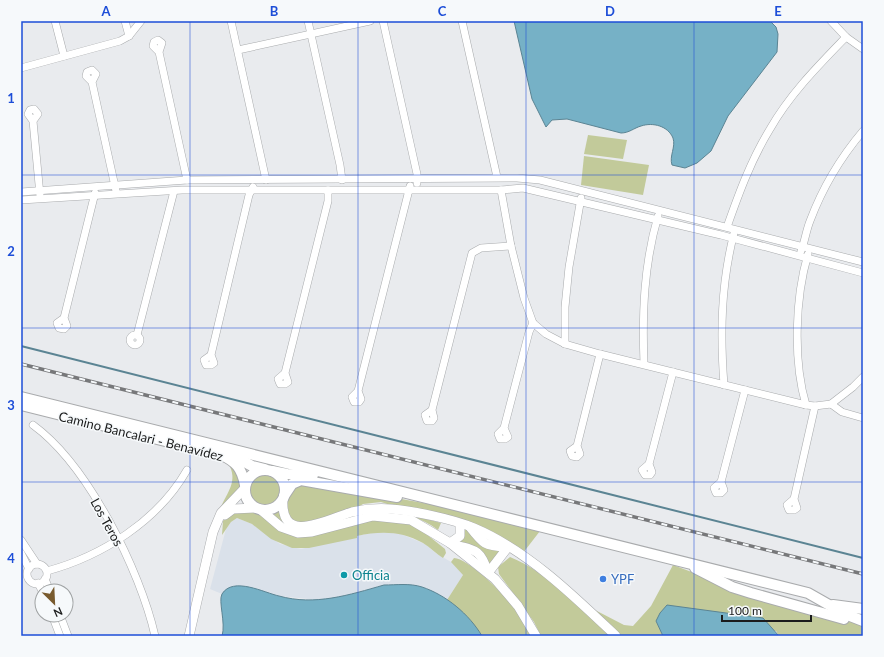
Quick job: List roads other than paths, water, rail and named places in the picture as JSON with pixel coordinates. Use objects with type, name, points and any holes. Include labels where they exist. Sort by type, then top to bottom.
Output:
[{"type":"main road","name":"Camino Bancalari - Benavídez","points":[[21,398],[472,508],[808,593],[844,614],[863,622]]},
{"type":"main road","name":"Camino Bancalari - Benavídez","points":[[21,398],[221,455],[231,459],[240,468],[244,487]]},
{"type":"main road","name":"Camino Bancalari - Benavídez","points":[[205,443],[222,449],[252,466],[287,474],[313,475],[366,487],[417,495]]},
{"type":"main road","points":[[270,470],[279,475],[284,483],[283,497],[273,508],[258,509],[248,502],[244,487],[254,472],[270,470]]},
{"type":"main road","name":"Camino Bancalari - Benavídez","points":[[283,497],[294,482],[305,480],[472,508]]},
{"type":"main road","name":"Camino Bancalari - Benavídez","points":[[641,551],[696,569],[732,586],[768,598],[863,622]]},
{"type":"main road","points":[[768,598],[810,605],[826,604],[863,609]]},
{"type":"street","points":[[54,21],[64,56]]},
{"type":"street","points":[[125,21],[129,36]]},
{"type":"street","points":[[21,68],[120,42],[129,36],[141,21]]},
{"type":"street","points":[[231,21],[266,180]]},
{"type":"street","points":[[308,21],[340,165],[338,190]]},
{"type":"street","points":[[238,50],[370,21]]},
{"type":"street","points":[[358,391],[413,189],[414,180],[383,21]]},
{"type":"street","points":[[462,21],[497,177]]},
{"type":"street","points":[[834,22],[846,37],[863,49]]},
{"type":"street","points":[[721,235],[755,156],[773,123],[803,83],[846,37]]},
{"type":"street","points":[[159,52],[184,180],[182,190]]},
{"type":"street","points":[[92,82],[116,195]]},
{"type":"street","points":[[33,121],[40,200]]},
{"type":"street","points":[[800,256],[810,220],[825,188],[842,159],[863,131]]},
{"type":"street","points":[[504,190],[510,184],[506,177]]},
{"type":"street","points":[[21,192],[40,192],[184,180],[414,180],[506,177],[540,180],[863,262]]},
{"type":"street","points":[[487,178],[486,186],[491,190]]},
{"type":"street","points":[[211,354],[249,195],[256,180]]},
{"type":"street","points":[[285,373],[328,201],[325,180]]},
{"type":"street","points":[[137,335],[172,191],[169,182]]},
{"type":"street","points":[[64,318],[95,197],[94,188]]},
{"type":"street","points":[[21,200],[95,197],[182,190],[531,189],[733,238],[863,273]]},
{"type":"street","points":[[504,190],[511,246],[524,298],[533,323],[546,334],[565,344],[744,390],[815,406],[831,404],[863,377]]},
{"type":"street","points":[[565,344],[565,307],[569,267],[580,201],[583,192]]},
{"type":"street","points":[[644,364],[643,322],[645,283],[660,211]]},
{"type":"street","points":[[724,385],[721,342],[722,300],[726,265],[735,229]]},
{"type":"street","points":[[432,410],[472,253],[481,248],[511,246]]},
{"type":"street","points":[[806,405],[798,357],[798,335],[801,287],[810,249]]},
{"type":"street","points":[[504,428],[533,323]]},
{"type":"street","points":[[577,446],[600,354]]},
{"type":"street","points":[[649,464],[673,372]]},
{"type":"street","points":[[721,482],[744,390]]},
{"type":"street","points":[[831,404],[842,412],[863,418]]},
{"type":"street","points":[[794,499],[815,406]]},
{"type":"street","name":"Los Teros","points":[[33,425],[47,436],[65,455],[96,500],[118,540],[141,591],[155,636]]},
{"type":"street","points":[[47,571],[86,558],[118,540],[161,506],[173,492],[187,470]]},
{"type":"street","points":[[188,636],[214,532],[221,513],[244,487]]},
{"type":"street","points":[[283,497],[282,508],[286,518],[293,525],[300,527],[310,526],[352,512],[376,508],[448,520],[465,525],[508,547],[552,579],[616,636]]},
{"type":"street","points":[[210,550],[225,514],[238,508],[258,509],[281,527],[298,533],[312,532],[361,518],[387,517],[411,520],[451,544],[488,573],[518,606],[536,636]]},
{"type":"street","points":[[441,538],[440,529],[448,520]]},
{"type":"street","points":[[451,544],[460,536],[465,525]]},
{"type":"street","points":[[21,540],[37,564],[43,566],[47,571]]},
{"type":"street","points":[[488,573],[508,547]]},
{"type":"street","points":[[21,553],[29,569]]},
{"type":"street","points":[[37,564],[29,569],[25,578],[32,582],[38,583],[45,579]]},
{"type":"street","points":[[47,571],[45,579],[47,583]]},
{"type":"street","points":[[768,583],[765,591],[768,598]]},
{"type":"street","points":[[808,593],[863,609]]},
{"type":"street","points":[[55,623],[60,636]]},
{"type":"street","points":[[63,623],[68,636]]},
{"type":"water","points":[[514,21],[770,21],[776,27],[778,34],[777,52],[728,116],[711,151],[697,163],[685,168],[672,165],[671,158],[674,141],[668,130],[660,126],[650,124],[621,133],[567,119],[552,120],[546,127],[532,99]]},
{"type":"water","points":[[384,585],[408,585],[431,590],[448,600],[464,613],[482,636],[222,636],[223,625],[221,597],[227,589],[234,586],[258,589],[292,599],[319,600],[345,596]]},
{"type":"water","points":[[667,605],[763,618],[779,636],[663,636],[656,621],[660,613]]},
{"type":"waterway","points":[[21,346],[863,558]]},
{"type":"railway","points":[[21,364],[863,574]]},
{"type":"place","name":"Officia","points":[[344,575]]},
{"type":"place","name":"YPF","points":[[603,579]]}]
